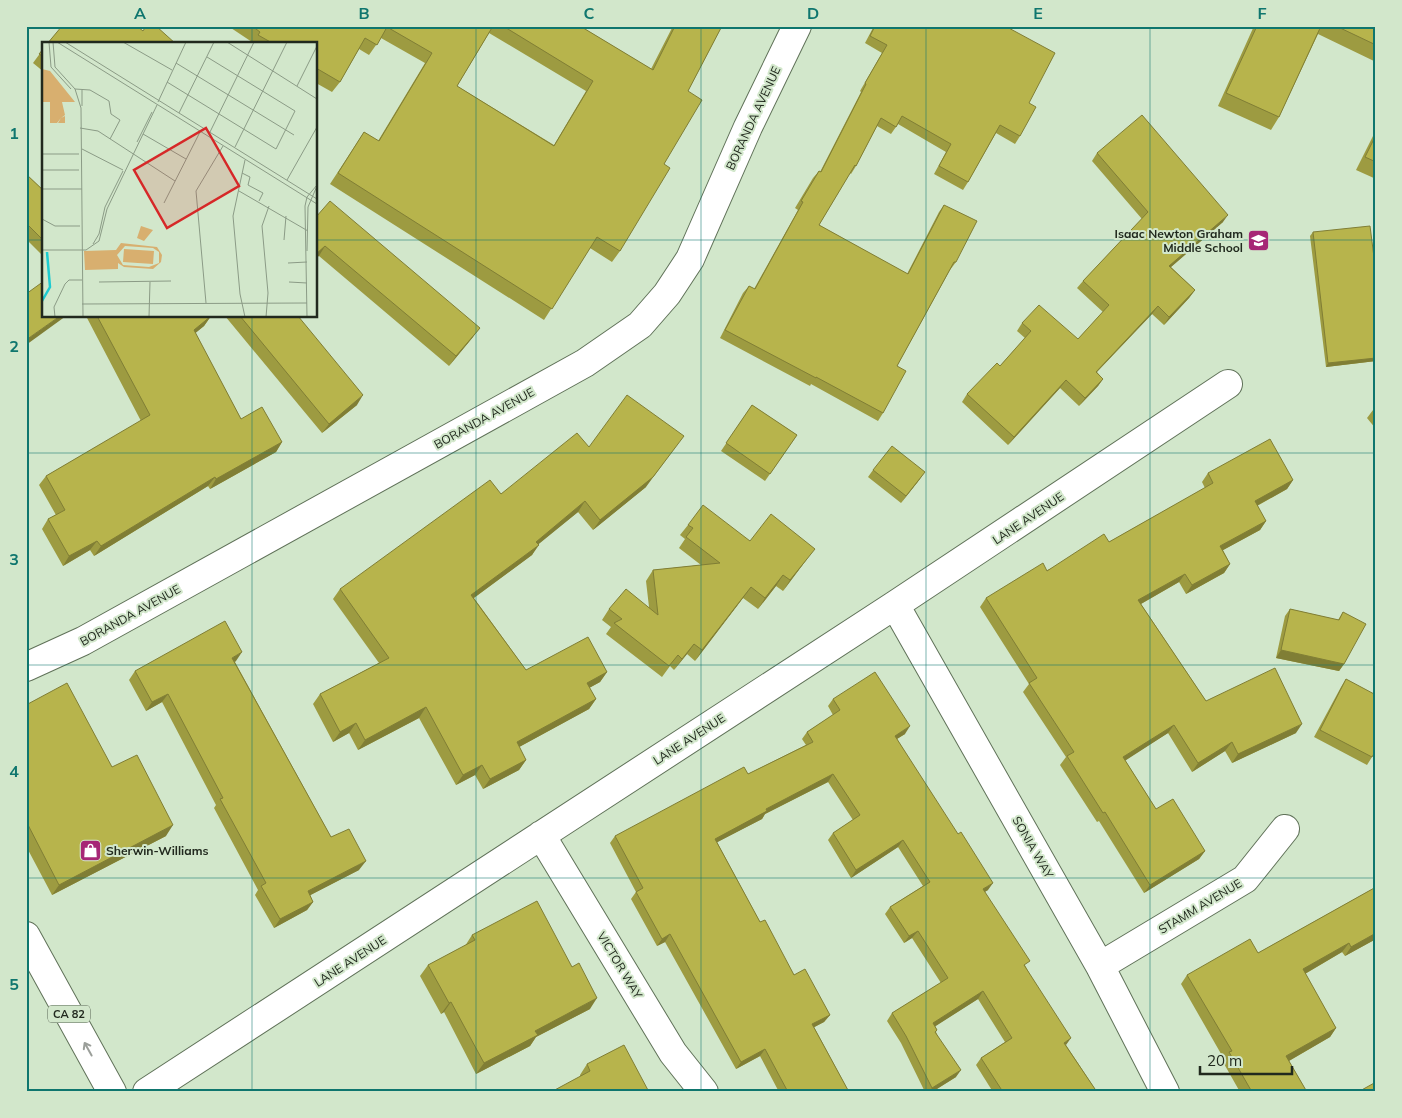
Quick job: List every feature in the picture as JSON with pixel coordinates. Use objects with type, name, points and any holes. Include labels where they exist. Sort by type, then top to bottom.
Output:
[{"type":"street","name":"BORANDA AVENUE","points":[[26,668],[84,641],[585,363],[640,325],[667,294],[690,259],[748,127],[797,26]]},
{"type":"street","name":"LANE AVENUE","points":[[148,1092],[895,605],[1228,384]]},
{"type":"street","name":"SONIA WAY","points":[[895,605],[1100,966],[1165,1092]]},
{"type":"street","name":"STAMM AVENUE","points":[[1100,966],[1245,879],[1284,829]]},
{"type":"street","name":"VICTOR WAY","points":[[541,835],[673,1053],[704,1092]]},
{"type":"street","name":"CA 82","points":[[26,936],[112,1092]]},
{"type":"building","points":[[62,26],[137,26],[143,31],[146,26],[156,26],[174,42],[49,42]]},
{"type":"building","points":[[252,26],[493,26],[457,86],[554,146],[593,81],[503,26],[580,26],[653,70],[675,26],[722,26],[688,91],[702,100],[664,164],[670,168],[620,251],[597,237],[552,309],[338,173],[364,132],[379,141],[432,53],[387,27],[377,45],[365,38],[340,82],[318,69],[318,42],[270,42],[258,35],[260,32]]},
{"type":"building","points":[[875,26],[1005,26],[1055,53],[1029,103],[1036,107],[1020,136],[1000,125],[968,182],[939,166],[951,144],[902,116],[896,127],[881,118],[856,166],[819,225],[908,274],[944,205],[977,221],[897,366],[906,371],[883,413],[725,330],[749,286],[755,289],[803,202],[801,201],[819,171],[821,172],[865,83],[887,45],[870,36]]},
{"type":"building","points":[[1257,26],[1321,26],[1279,117],[1226,93]]},
{"type":"building","points":[[1336,26],[1376,26],[1376,45]]},
{"type":"building","points":[[1142,115],[1228,215],[1169,266],[1195,290],[1169,317],[1158,306],[1096,372],[1103,379],[1085,398],[1066,380],[1014,437],[967,394],[997,363],[1000,366],[1031,331],[1022,323],[1039,305],[1078,339],[1109,305],[1083,281],[1148,212],[1097,153]]},
{"type":"building","points":[[1376,135],[1376,162],[1365,157]]},
{"type":"building","points":[[26,174],[42,189],[42,239],[26,223]]},
{"type":"building","points":[[330,201],[480,328],[456,356],[325,246],[318,252],[318,215]]},
{"type":"building","points":[[1370,226],[1376,273],[1376,358],[1328,363],[1313,232]]},
{"type":"building","points":[[42,282],[42,318],[57,318],[26,340],[26,294]]},
{"type":"building","points":[[98,318],[209,318],[194,330],[241,419],[262,407],[282,442],[216,479],[215,477],[101,546],[97,541],[69,556],[48,519],[65,510],[46,476],[150,415]]},
{"type":"building","points":[[242,318],[300,318],[363,395],[329,424]]},
{"type":"building","points":[[627,395],[684,436],[653,477],[600,520],[585,501],[536,542],[539,545],[471,595],[526,670],[588,637],[607,672],[587,683],[596,699],[517,742],[526,760],[490,779],[482,765],[463,775],[426,707],[365,740],[356,723],[340,732],[320,694],[389,658],[340,589],[490,480],[501,494],[577,433],[589,447]]},
{"type":"building","points":[[752,405],[797,435],[770,474],[726,443]]},
{"type":"building","points":[[1270,439],[1293,480],[1255,501],[1266,521],[1220,546],[1230,564],[1192,585],[1185,574],[1138,600],[1206,701],[1275,668],[1302,724],[1238,754],[1232,742],[1198,763],[1174,725],[1123,757],[1156,809],[1173,799],[1205,851],[1150,885],[1105,812],[1103,813],[1067,756],[1074,752],[1029,683],[1037,678],[986,598],[1043,563],[1047,571],[1104,534],[1109,542],[1213,483],[1208,473]]},
{"type":"building","points":[[892,446],[925,472],[906,496],[873,470]]},
{"type":"building","points":[[703,505],[750,541],[771,514],[815,549],[790,580],[783,575],[765,598],[751,587],[702,650],[694,644],[682,659],[678,655],[669,666],[614,623],[622,619],[609,609],[626,589],[658,615],[653,570],[720,563],[686,537],[693,528],[688,525]]},
{"type":"building","points":[[1290,609],[1339,620],[1343,612],[1366,624],[1344,664],[1281,650]]},
{"type":"building","points":[[225,621],[242,652],[232,658],[331,837],[349,829],[366,861],[308,891],[313,902],[280,919],[261,886],[266,883],[220,799],[223,798],[168,694],[152,702],[135,671]]},
{"type":"building","points":[[875,672],[910,726],[895,736],[958,834],[961,832],[993,883],[983,889],[1030,961],[1024,965],[1071,1038],[1064,1043],[1097,1092],[1003,1092],[981,1058],[1012,1038],[983,991],[933,1023],[937,1030],[935,1032],[961,1070],[932,1088],[906,1036],[892,1013],[948,978],[918,931],[909,936],[890,907],[930,882],[903,840],[856,870],[833,833],[860,815],[833,774],[766,809],[767,811],[715,839],[760,922],[765,920],[794,975],[805,969],[830,1015],[812,1024],[849,1092],[788,1092],[765,1049],[741,1062],[670,934],[662,939],[636,892],[643,888],[615,836],[744,767],[748,774],[813,742],[807,732],[840,710],[833,699]]},
{"type":"building","points":[[1346,679],[1376,695],[1376,750],[1372,757],[1320,730]]},
{"type":"building","points":[[67,683],[112,767],[137,755],[173,825],[59,885],[26,821],[26,705]]},
{"type":"building","points":[[1376,887],[1376,933],[1351,947],[1349,943],[1303,969],[1336,1028],[1286,1056],[1307,1092],[1252,1092],[1229,1052],[1232,1051],[1187,975],[1250,939],[1258,953]]},
{"type":"building","points":[[537,901],[572,967],[579,963],[597,998],[535,1031],[538,1035],[484,1063],[451,1002],[449,1003],[428,965],[475,940],[472,935]]},
{"type":"building","points":[[624,1045],[649,1092],[551,1092],[590,1071],[587,1064]]},
{"type":"building","points":[[1376,1082],[1376,1092],[1358,1092]]},
{"type":"place","name":"Isaac Newton Graham Middle School","points":[[1259,240]]},
{"type":"place","name":"Sherwin-Williams","points":[[90,850]]}]
